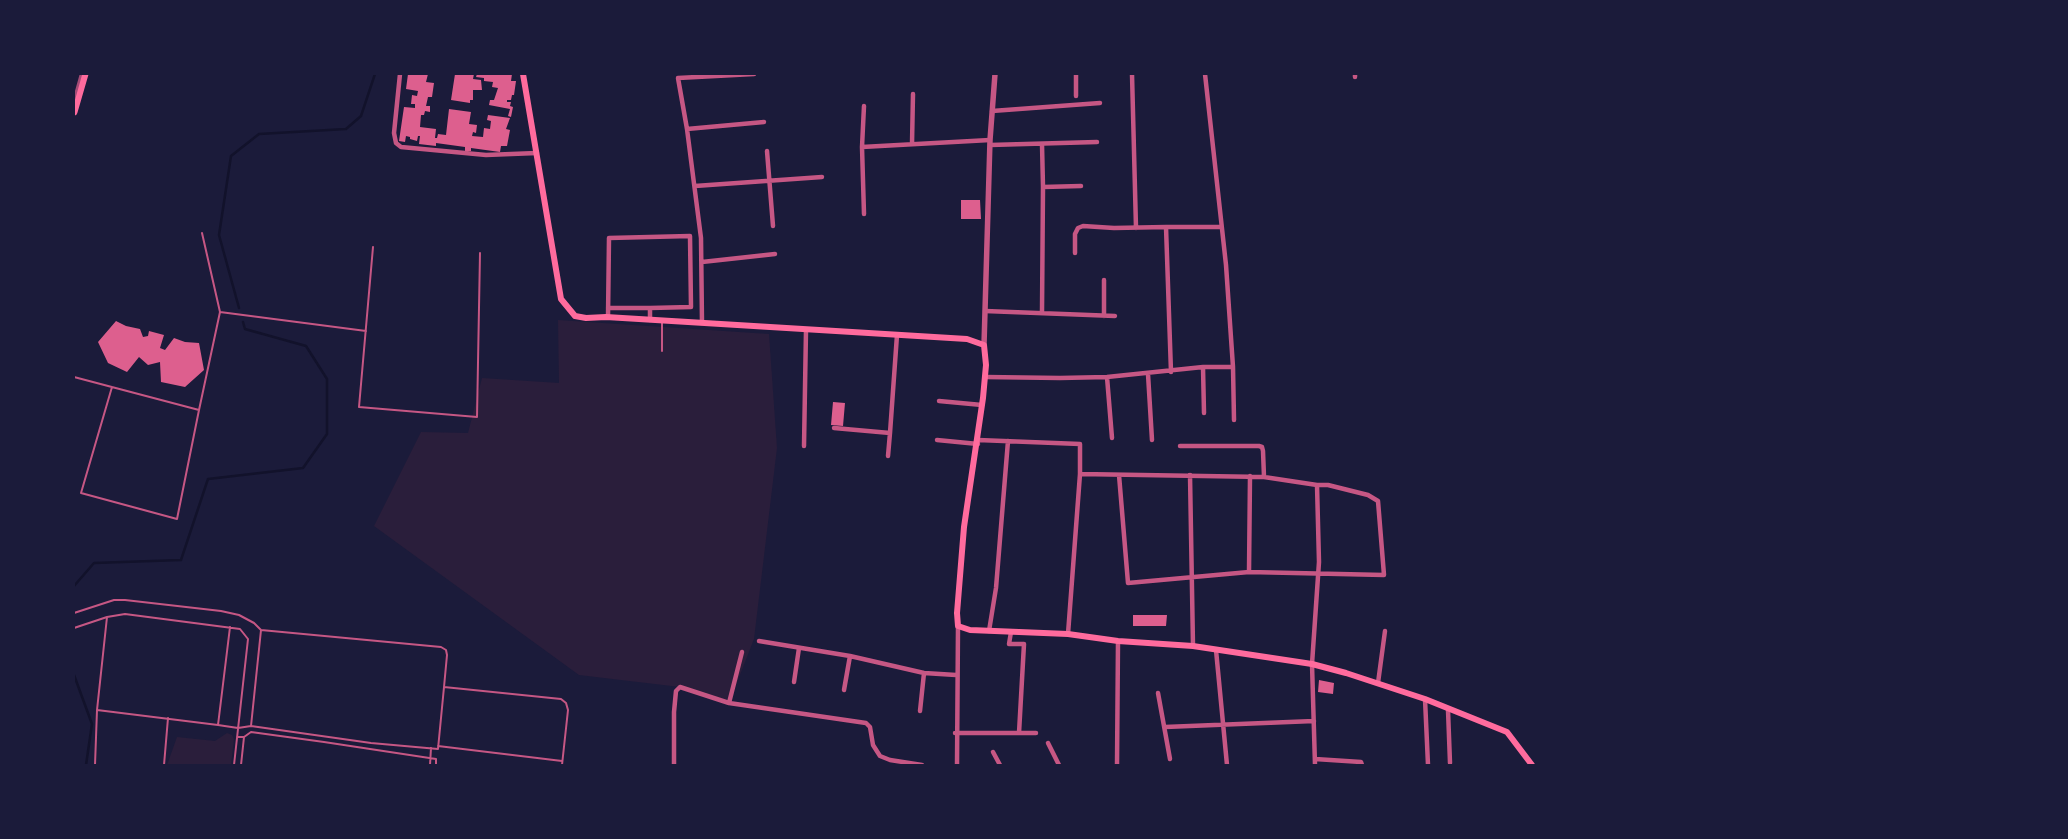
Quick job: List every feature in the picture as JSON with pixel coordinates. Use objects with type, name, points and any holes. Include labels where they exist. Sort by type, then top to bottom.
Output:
[{"type":"main road","points":[[74,112],[85,74]]},
{"type":"main road","points":[[523,74],[562,299],[575,316],[967,339],[984,345],[985,377],[978,442],[964,527],[958,626],[970,630],[1068,634],[1118,641],[1192,646],[1312,664],[1425,699],[1448,710],[1507,732],[1532,765]]},
{"type":"street","points":[[400,74],[394,133],[396,143],[402,148],[486,155],[538,153]]},
{"type":"street","points":[[702,323],[701,238],[687,129],[678,78],[754,74]]},
{"type":"street","points":[[984,345],[994,74]]},
{"type":"street","points":[[1076,74],[1076,96]]},
{"type":"street","points":[[1132,74],[1136,228]]},
{"type":"street","points":[[1205,74],[1233,367],[1234,420]]},
{"type":"street","points":[[912,144],[913,94]]},
{"type":"street","points":[[992,111],[1100,103]]},
{"type":"street","points":[[864,106],[862,147],[864,214]]},
{"type":"street","points":[[687,129],[764,122]]},
{"type":"street","points":[[862,147],[990,142],[1042,144],[1097,142]]},
{"type":"street","points":[[1042,144],[1044,187],[1042,312]]},
{"type":"street","points":[[768,151],[773,226]]},
{"type":"street","points":[[695,186],[822,177]]},
{"type":"street","points":[[1044,187],[1081,186]]},
{"type":"street","points":[[1075,252],[1075,234],[1078,228],[1083,226],[1136,228],[1221,227]]},
{"type":"street","points":[[1166,227],[1171,372]]},
{"type":"street","points":[[608,308],[690,307],[690,236],[609,238],[608,308],[608,317]]},
{"type":"street","points":[[702,262],[775,254]]},
{"type":"street","points":[[1104,280],[1104,316]]},
{"type":"street","points":[[650,308],[650,320]]},
{"type":"street","points":[[986,311],[1115,316]]},
{"type":"street","points":[[804,446],[806,330]]},
{"type":"street","points":[[888,456],[897,335]]},
{"type":"street","points":[[985,377],[1107,377],[1171,372],[1203,367],[1233,367]]},
{"type":"street","points":[[1203,367],[1204,414]]},
{"type":"street","points":[[1148,374],[1152,440]]},
{"type":"street","points":[[1107,377],[1112,438]]},
{"type":"street","points":[[939,401],[982,405]]},
{"type":"street","points":[[834,428],[890,433]]},
{"type":"street","points":[[937,440],[1080,444],[1080,474],[1068,634]]},
{"type":"street","points":[[989,631],[996,588],[1008,441]]},
{"type":"street","points":[[1180,446],[1262,447],[1264,477]]},
{"type":"street","points":[[1080,474],[1264,477],[1328,485],[1368,495],[1378,501],[1384,575],[1249,572],[1128,583],[1119,475]]},
{"type":"street","points":[[1190,475],[1192,646]]},
{"type":"street","points":[[1249,572],[1250,476]]},
{"type":"street","points":[[1316,765],[1312,664],[1318,574],[1317,485]]},
{"type":"street","points":[[956,765],[958,626]]},
{"type":"street","points":[[1378,684],[1385,631]]},
{"type":"street","points":[[1011,632],[1009,644],[1024,644],[1018,733]]},
{"type":"street","points":[[759,641],[850,656],[924,673],[956,675]]},
{"type":"street","points":[[1117,765],[1118,641]]},
{"type":"street","points":[[794,682],[799,648]]},
{"type":"street","points":[[1216,650],[1227,765]]},
{"type":"street","points":[[729,703],[742,652]]},
{"type":"street","points":[[844,690],[850,656]]},
{"type":"street","points":[[920,711],[924,673]]},
{"type":"street","points":[[674,765],[674,705],[676,691],[680,688],[686,688],[729,703],[866,724],[870,726],[872,745],[880,756],[890,760],[922,765]]},
{"type":"street","points":[[1158,693],[1170,759]]},
{"type":"street","points":[[1425,699],[1428,765]]},
{"type":"street","points":[[1448,710],[1450,763]]},
{"type":"street","points":[[1165,727],[1314,721]]},
{"type":"street","points":[[956,732],[1036,733]]},
{"type":"street","points":[[1048,744],[1059,765]]},
{"type":"street","points":[[993,752],[1000,765]]},
{"type":"street","points":[[1315,758],[1362,764]]},
{"type":"lane","points":[[112,387],[81,493],[177,519],[220,312],[202,233]]},
{"type":"lane","points":[[373,247],[359,407],[477,417],[480,253]]},
{"type":"lane","points":[[220,312],[366,331]]},
{"type":"lane","points":[[662,321],[662,351]]},
{"type":"lane","points":[[74,377],[199,410]]},
{"type":"lane","points":[[74,613],[114,600],[125,600],[238,615],[254,623],[261,630],[441,647],[446,650],[447,655],[438,747]]},
{"type":"lane","points":[[74,628],[107,617],[125,614],[240,629],[248,639],[234,765]]},
{"type":"lane","points":[[95,765],[97,710],[107,617]]},
{"type":"lane","points":[[218,726],[230,627]]},
{"type":"lane","points":[[251,726],[261,630]]},
{"type":"lane","points":[[444,687],[560,699],[566,703],[568,710],[562,765]]},
{"type":"lane","points":[[97,710],[218,726],[238,728],[251,726],[372,743],[438,747],[563,762]]},
{"type":"lane","points":[[164,765],[168,718]]},
{"type":"lane","points":[[237,737],[244,737],[251,732],[431,758],[436,759],[436,765]]},
{"type":"lane","points":[[241,765],[244,737]]},
{"type":"lane","points":[[430,765],[431,747]]},
{"type":"shaded area","points":[[558,320],[769,334],[777,448],[754,639],[729,703],[680,687],[579,675],[374,526],[421,432],[468,433],[482,378],[559,383]]},
{"type":"shaded area","points":[[227,733],[232,735],[234,739],[231,765],[167,765],[177,737],[215,741]]},
{"type":"building","points":[[408,74],[428,74],[426,82],[434,83],[432,97],[428,97],[426,106],[430,106],[430,112],[425,111],[424,115],[421,115],[420,127],[436,129],[435,138],[437,138],[438,134],[446,135],[449,109],[471,112],[469,124],[477,125],[476,133],[473,132],[472,136],[483,137],[484,128],[490,129],[491,121],[487,120],[488,115],[510,118],[506,129],[510,130],[507,146],[501,146],[500,152],[471,148],[471,151],[465,151],[465,147],[436,143],[436,146],[419,144],[420,136],[418,136],[417,141],[406,136],[405,142],[399,141],[404,107],[415,108],[415,104],[411,104],[412,95],[417,96],[418,91],[406,89]]},
{"type":"building","points":[[455,74],[474,74],[473,79],[481,80],[482,90],[473,90],[473,100],[470,100],[470,103],[451,100]]},
{"type":"building","points":[[477,74],[512,74],[511,81],[516,81],[514,95],[512,95],[511,100],[507,100],[507,102],[511,102],[510,106],[513,107],[511,117],[508,116],[510,109],[489,105],[490,100],[494,100],[498,88],[492,87],[493,82],[484,81],[484,78],[476,77]]},
{"type":"building","points":[[961,200],[980,200],[981,219],[961,219]]},
{"type":"building","points":[[116,321],[126,326],[140,329],[143,337],[148,336],[149,331],[164,335],[160,348],[165,350],[174,338],[185,342],[199,343],[204,370],[185,387],[161,382],[160,362],[148,365],[139,357],[127,372],[108,363],[98,342]]},
{"type":"building","points":[[833,402],[845,403],[843,426],[831,425]]},
{"type":"building","points":[[1133,615],[1167,615],[1166,626],[1133,626]]},
{"type":"building","points":[[1319,680],[1334,683],[1333,694],[1318,692]]},
{"type":"waterway","points":[[239,308],[219,235],[231,156],[259,134],[346,129],[361,116],[375,74]]},
{"type":"waterway","points":[[74,586],[94,563],[181,560],[208,479],[303,468],[327,434],[327,379],[306,346],[245,329],[243,322]]},
{"type":"waterway","points":[[74,675],[92,724],[86,765]]},
{"type":"railway","points":[[74,99],[81,74]]}]
